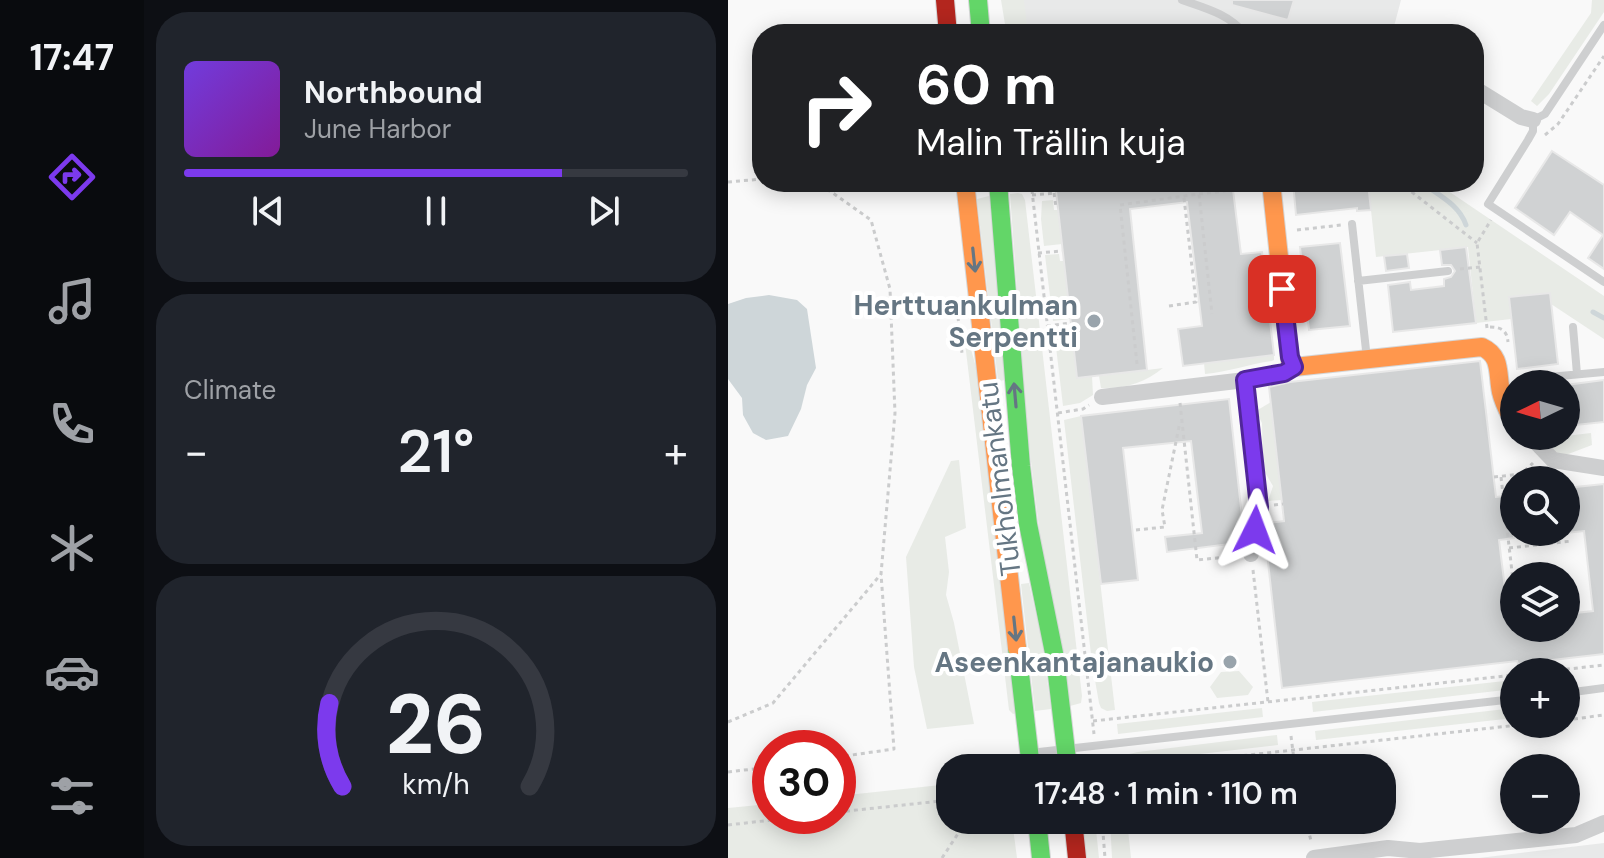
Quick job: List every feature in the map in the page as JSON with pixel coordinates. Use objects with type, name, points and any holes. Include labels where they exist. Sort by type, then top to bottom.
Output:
[{"type":"main road","points":[[945,0],[947,24]]},
{"type":"main road","points":[[978,0],[980,24]]},
{"type":"main road","name":"Tukholmankatu","points":[[966,192],[1029,754]]},
{"type":"main road","name":"Tukholmankatu","points":[[999,192],[1021,466],[1028,524],[1055,658],[1066,754]]},
{"type":"main road","points":[[1272,192],[1290,360],[1294,367],[1482,347],[1490,349],[1502,370]]},
{"type":"main road","points":[[1038,834],[1041,858]]},
{"type":"main road","points":[[1074,834],[1077,858]]},
{"type":"street","points":[[1484,94],[1521,117],[1533,120]]},
{"type":"street","points":[[1102,397],[1245,380],[1284,373],[1294,367]]},
{"type":"street","points":[[1245,380],[1259,507],[1251,554]]},
{"type":"street","points":[[1544,451],[1553,460],[1604,468]]},
{"type":"street","points":[[1314,857],[1388,848],[1420,851],[1576,835],[1604,823]]},
{"type":"lane","points":[[1182,0],[1237,24]]},
{"type":"lane","points":[[1604,25],[1545,114],[1533,120],[1533,131],[1488,204],[1604,282]]},
{"type":"lane","points":[[1352,224],[1367,359]]},
{"type":"lane","points":[[1358,281],[1448,271]]},
{"type":"lane","points":[[1573,327],[1577,370]]},
{"type":"lane","points":[[1580,374],[1604,372]]},
{"type":"lane","points":[[1580,691],[1604,688]]},
{"type":"lane","points":[[1104,754],[1500,701]]},
{"type":"path","points":[[728,182],[752,180]]},
{"type":"path","points":[[831,192],[871,220],[890,289],[895,413],[881,574],[894,749],[856,754]]},
{"type":"path","points":[[1032,192],[1093,721],[1500,677]]},
{"type":"path","points":[[1137,364],[1120,205],[1216,192]]},
{"type":"path","points":[[1412,192],[1477,243]]},
{"type":"path","points":[[1032,195],[1055,193],[1058,207]]},
{"type":"path","points":[[1199,194],[1212,314]]},
{"type":"path","points":[[1169,306],[1196,302],[1184,196]]},
{"type":"path","points":[[1498,210],[1477,243],[1485,328],[1504,330],[1509,346]]},
{"type":"path","points":[[1293,231],[1352,224]]},
{"type":"path","points":[[1037,253],[1062,251],[1063,257]]},
{"type":"path","points":[[1448,271],[1480,267]]},
{"type":"path","points":[[1046,327],[1071,323]]},
{"type":"path","points":[[1178,388],[1197,560],[1251,554],[1268,702]]},
{"type":"path","points":[[1057,414],[1083,409],[1102,397]]},
{"type":"path","points":[[1136,530],[1165,527],[1162,510],[1181,416]]},
{"type":"path","points":[[1529,466],[1544,451]]},
{"type":"path","points":[[1494,477],[1500,477]]},
{"type":"path","points":[[1511,562],[1509,548],[1527,546]]},
{"type":"path","points":[[728,722],[773,703],[881,574]]},
{"type":"path","points":[[1580,668],[1604,665]]},
{"type":"path","points":[[1580,718],[1604,715]]},
{"type":"path","points":[[1265,754],[1500,727]]},
{"type":"path","points":[[728,772],[752,769]]},
{"type":"path","points":[[856,810],[936,802]]},
{"type":"path","points":[[728,825],[752,822]]},
{"type":"path","points":[[942,858],[958,834]]},
{"type":"path","points":[[1103,834],[1105,858]]},
{"type":"path","points":[[1309,834],[1314,857]]},
{"type":"shaded area","points":[[1001,0],[1024,0],[1027,24],[1005,24]]},
{"type":"shaded area","points":[[1010,0],[1401,0],[1395,24],[1012,24]]},
{"type":"shaded area","points":[[1592,0],[1604,0],[1604,12],[1549,94],[1537,106],[1531,101],[1591,13]]},
{"type":"shaded area","points":[[1369,192],[1450,192],[1604,296],[1604,339],[1551,304],[1550,293],[1509,297],[1511,319],[1476,323],[1468,247],[1376,257]]},
{"type":"shaded area","points":[[1018,193],[1025,200],[1082,696],[1081,703],[1070,706],[1042,553],[1027,428],[1010,194]]},
{"type":"shaded area","points":[[989,196],[1006,380],[998,381],[977,199]]},
{"type":"shaded area","points":[[1053,200],[1054,210],[1058,210],[1062,244],[1044,246],[1042,201]]},
{"type":"shaded area","points":[[1059,254],[1060,261],[1064,261],[1070,319],[1053,321],[1045,255]]},
{"type":"shaded area","points":[[769,295],[797,300],[807,309],[816,368],[788,436],[766,440],[753,433],[743,415],[742,398],[728,379],[728,304]]},
{"type":"shaded area","points":[[1054,330],[1063,330],[1065,350],[1074,349],[1077,378],[1092,376],[1093,395],[1080,403],[1063,406]]},
{"type":"shaded area","points":[[969,342],[977,371],[1017,713],[1013,714],[1009,710],[965,343]]},
{"type":"shaded area","points":[[1274,355],[1272,361],[1205,374],[1204,363]]},
{"type":"shaded area","points":[[1163,368],[1134,384],[1101,388],[1099,376]]},
{"type":"shaded area","points":[[1271,402],[1282,500],[1268,501],[1273,486],[1263,469],[1262,423],[1256,411]]},
{"type":"shaded area","points":[[1081,416],[1115,710],[1107,711],[1099,703],[1092,663],[1064,420]]},
{"type":"shaded area","points":[[1591,433],[1592,445],[1580,450],[1580,434]]},
{"type":"shaded area","points":[[1551,450],[1579,450],[1563,456]]},
{"type":"shaded area","points":[[959,460],[966,528],[945,537],[949,572],[946,595],[974,724],[927,729],[914,667],[906,557],[951,461]]},
{"type":"shaded area","points":[[1029,583],[1042,641],[1051,709],[1035,711],[1021,584]]},
{"type":"shaded area","points":[[1239,671],[1253,687],[1248,695],[1217,698],[1210,687],[1221,672]]},
{"type":"shaded area","points":[[1500,682],[1500,691],[1313,712],[1312,702]]},
{"type":"shaded area","points":[[1262,708],[1263,717],[1118,734],[1117,724]]},
{"type":"shaded area","points":[[1500,710],[1500,720],[1316,740],[1315,731]]},
{"type":"shaded area","points":[[1277,735],[1278,745],[1200,754],[1129,754]]},
{"type":"shaded area","points":[[936,786],[936,834],[1014,834],[1017,858],[728,858],[728,808],[752,806],[752,834],[856,834],[856,794]]},
{"type":"shaded area","points":[[1083,834],[1096,834],[1099,858],[1086,858]]},
{"type":"shaded area","points":[[1111,834],[1128,834],[1131,858],[1112,858]]},
{"type":"shaded area","points":[[1604,843],[1604,858],[1479,858]]},
{"type":"building","points":[[1232,0],[1294,0],[1288,20],[1232,5]]},
{"type":"building","points":[[1552,151],[1604,185],[1604,269],[1588,258],[1603,235],[1570,212],[1554,235],[1515,208]]},
{"type":"building","points":[[1056,192],[1233,192],[1241,254],[1262,252],[1274,355],[1183,366],[1178,329],[1202,326],[1187,202],[1130,209],[1147,370],[1077,378]]},
{"type":"building","points":[[1294,192],[1369,192],[1371,210],[1357,211],[1357,208],[1296,215]]},
{"type":"building","points":[[1340,243],[1350,326],[1309,330],[1300,247]]},
{"type":"building","points":[[1466,247],[1476,323],[1393,332],[1388,285],[1410,282],[1411,290],[1444,286],[1444,279],[1451,277],[1455,271],[1451,265],[1442,265],[1440,250]]},
{"type":"building","points":[[1407,254],[1409,268],[1386,271],[1384,256]]},
{"type":"building","points":[[1550,293],[1558,364],[1517,369],[1509,297]]},
{"type":"building","points":[[1480,361],[1496,497],[1500,497],[1500,642],[1580,642],[1580,612],[1593,611],[1584,531],[1580,531],[1580,487],[1604,484],[1604,654],[1570,658],[1500,658],[1500,663],[1282,688],[1264,544],[1267,523],[1284,521],[1269,387]]},
{"type":"building","points":[[1604,380],[1604,422],[1580,425],[1580,383]]},
{"type":"building","points":[[1229,399],[1245,526],[1241,547],[1230,548],[1229,544],[1167,552],[1165,537],[1202,533],[1191,441],[1123,448],[1138,580],[1101,584],[1081,416]]},
{"type":"waterway","points":[[1435,192],[1453,206],[1466,225]]},
{"type":"waterway","points":[[1593,312],[1604,318]]},
{"type":"traffic: fast","points":[[978,0],[980,24]]},
{"type":"traffic: fast","points":[[999,192],[1021,466],[1028,524],[1055,658],[1066,754]]},
{"type":"traffic: fast","points":[[1017,648],[1029,754]]},
{"type":"traffic: fast","points":[[1038,834],[1041,858]]},
{"type":"traffic: slow","points":[[966,192],[1017,648]]},
{"type":"traffic: slow","points":[[1272,192],[1290,360],[1294,367],[1482,347],[1496,360],[1500,380]]},
{"type":"traffic: jam","points":[[945,0],[947,24]]},
{"type":"traffic: jam","points":[[1074,834],[1077,858]]},
{"type":"place","name":"Herttuankulman Serpentti","points":[[1094,321]]},
{"type":"place","name":"Aseenkantajanaukio","points":[[1230,662]]},
{"type":"route","points":[[1255,530],[1259,507],[1245,380],[1284,373],[1294,367],[1290,360],[1282,289]]}]
